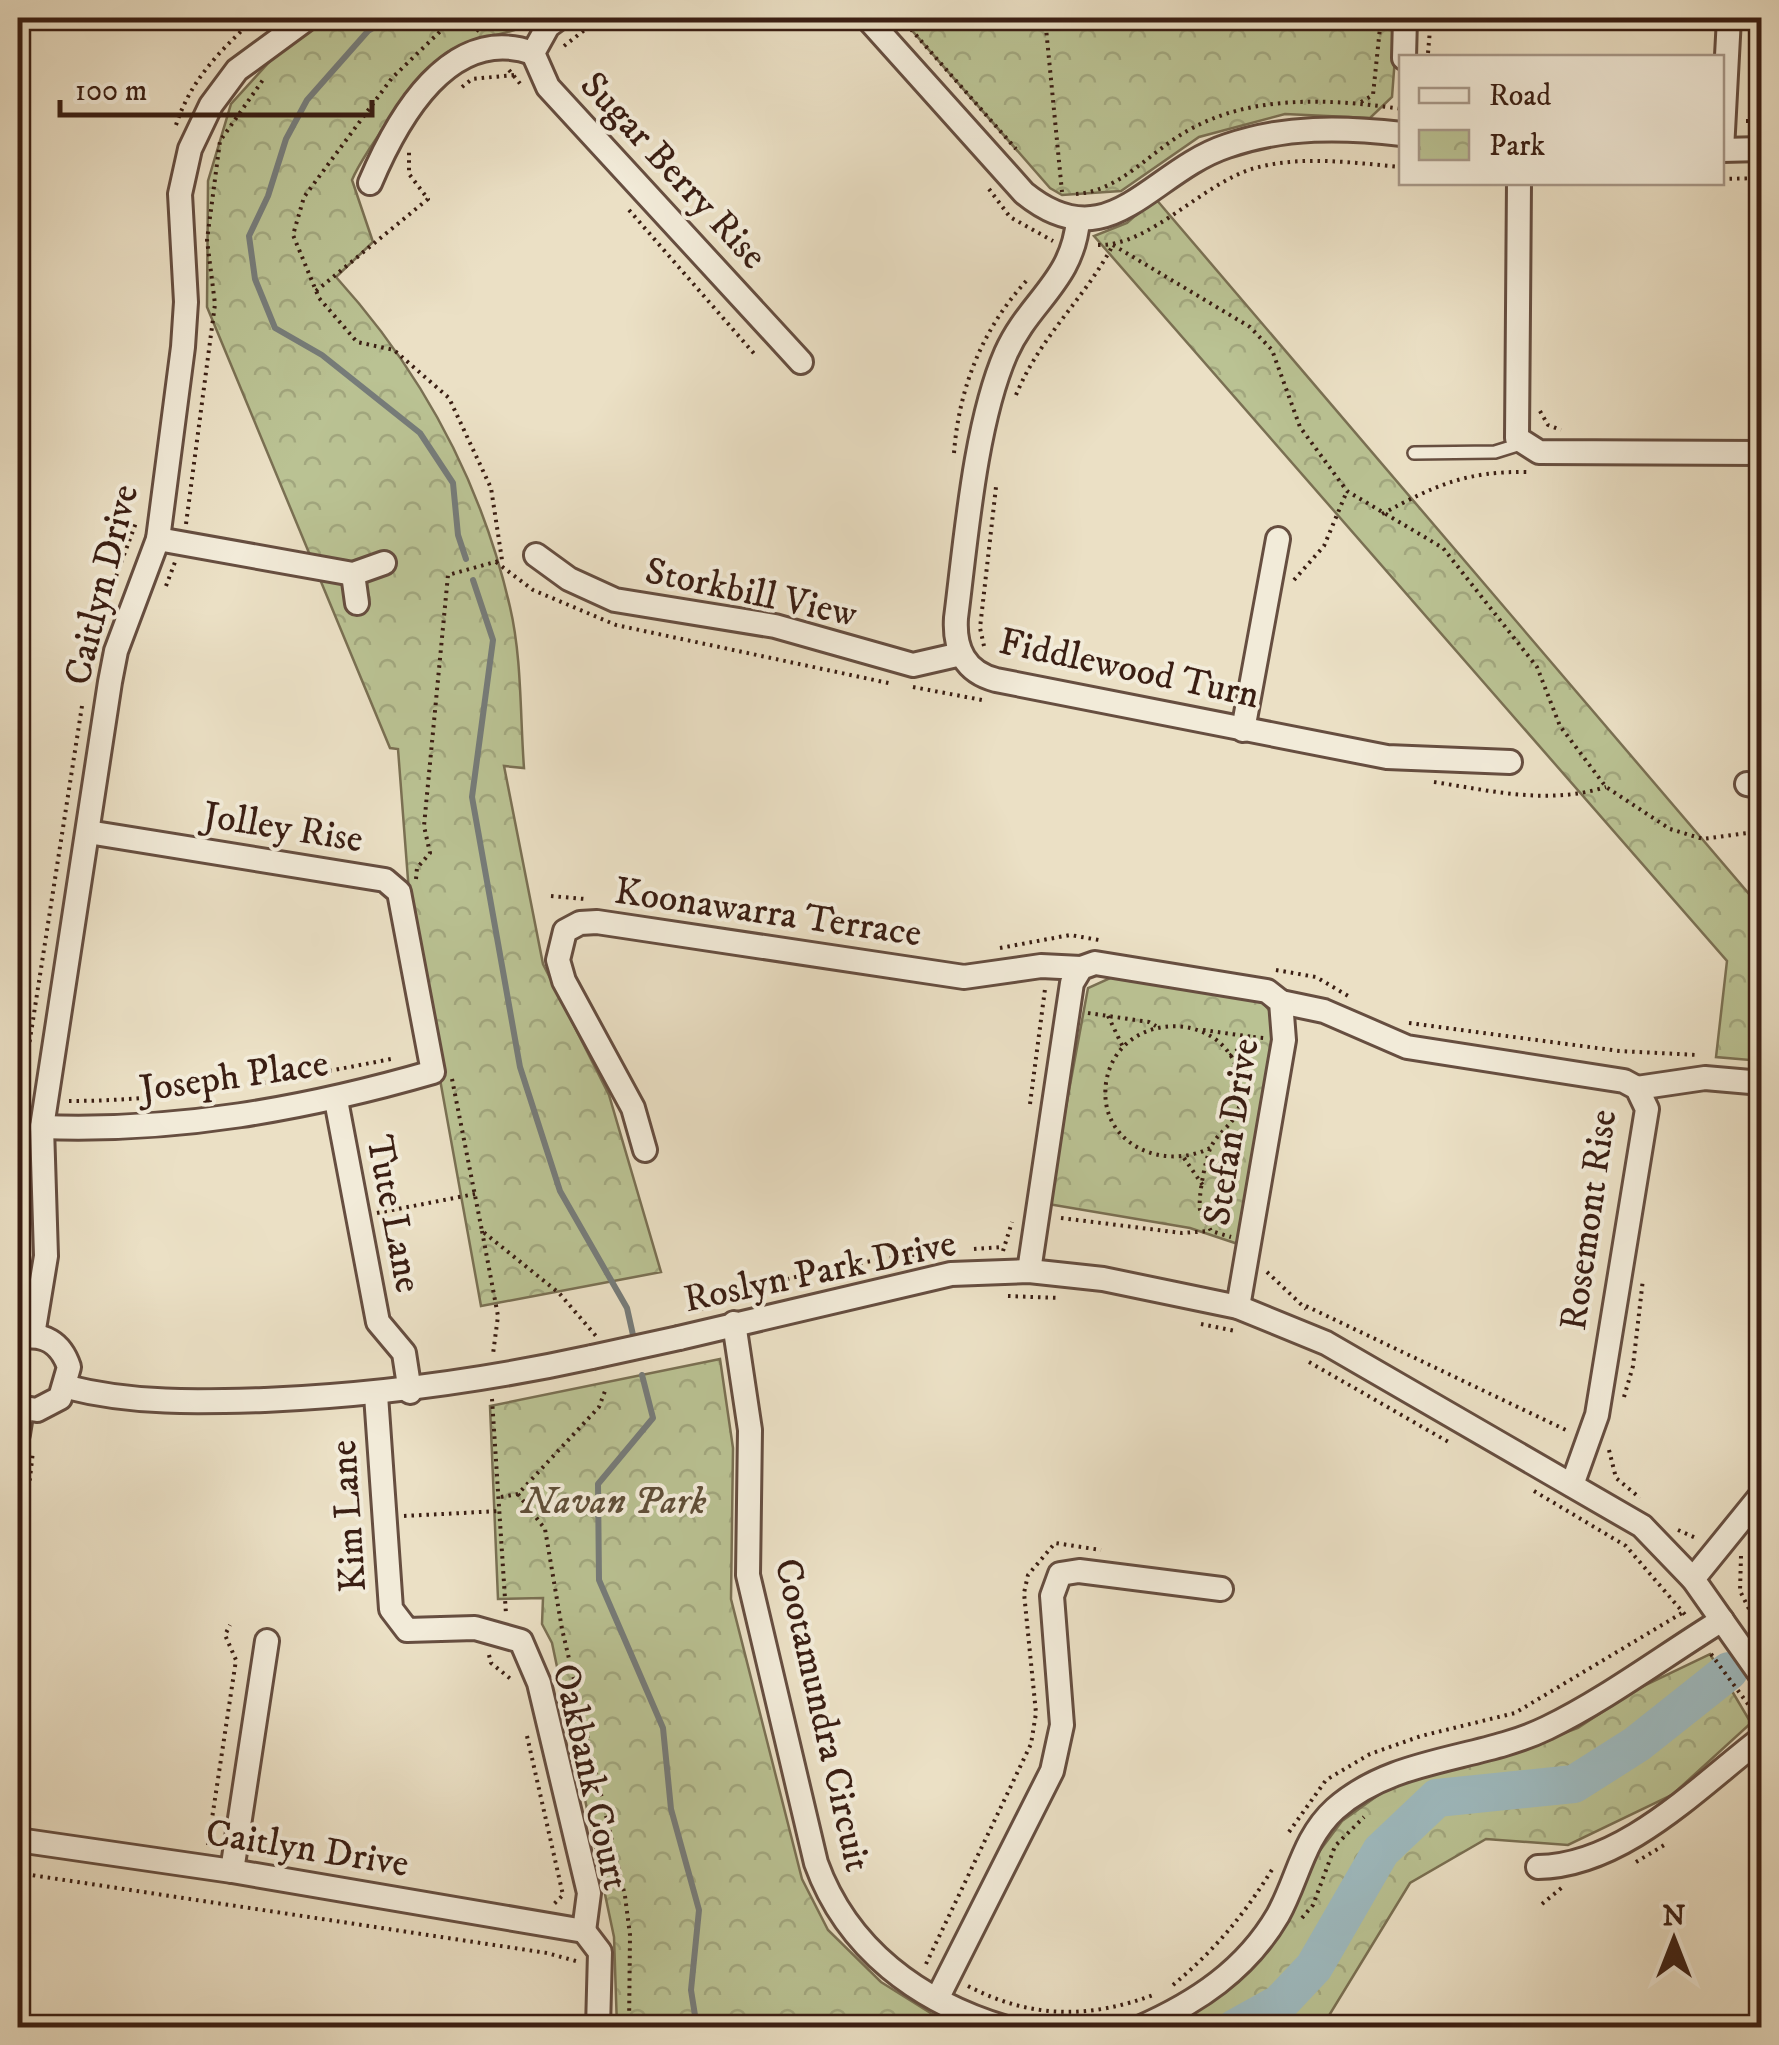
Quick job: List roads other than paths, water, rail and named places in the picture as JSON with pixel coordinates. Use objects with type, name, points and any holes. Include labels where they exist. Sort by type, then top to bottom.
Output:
[{"type":"street","name":"Sugar Berry Rise","points":[[559,18],[548,26],[536,59],[548,87],[801,362]]},
{"type":"street","points":[[867,18],[1024,193],[1051,212],[1078,220],[1122,211],[1189,162],[1253,138],[1312,129],[1399,134]]},
{"type":"street","points":[[1404,18],[1404,55]]},
{"type":"street","points":[[1724,112],[1729,18]]},
{"type":"street","name":"Caitlyn Drive","points":[[25,1336],[46,1256],[53,1128],[88,832],[116,650],[169,541],[186,302],[180,194],[190,149],[211,105],[238,70],[317,23]]},
{"type":"street","points":[[370,183],[409,106],[444,68],[490,46],[512,45],[536,59]]},
{"type":"street","points":[[1724,150],[1762,149]]},
{"type":"street","points":[[1519,185],[1517,438],[1540,452],[1762,453]]},
{"type":"street","name":"Fiddlewood Turn","points":[[1078,220],[1071,261],[1023,322],[992,390],[956,618],[960,654],[983,677],[1244,730],[1387,757],[1510,762]]},
{"type":"street","points":[[1244,730],[1278,540]]},
{"type":"street","points":[[169,541],[352,574],[384,563]]},
{"type":"street","name":"Storkbill View","points":[[536,556],[569,579],[615,600],[774,626],[913,666],[960,654]]},
{"type":"street","points":[[352,574],[357,603]]},
{"type":"street","name":"Jolley Rise","points":[[88,832],[385,880],[399,892],[434,1060]]},
{"type":"street","name":"Koonawarra Terrace","points":[[644,1150],[634,1108],[564,981],[560,946],[565,932],[580,924],[597,922],[964,977],[1048,966],[1081,968]]},
{"type":"street","name":"Stefan Drive","points":[[1081,968],[1095,963],[1267,991],[1281,1002],[1284,1040],[1238,1307]]},
{"type":"street","points":[[1029,1271],[1028,1213],[1072,982],[1081,968]]},
{"type":"street","name":"Rosemont Rise","points":[[1281,1002],[1310,1008],[1407,1047],[1624,1082],[1638,1088],[1646,1109],[1597,1415],[1572,1485]]},
{"type":"street","name":"Joseph Place","points":[[53,1128],[149,1129],[336,1100],[434,1060]]},
{"type":"street","points":[[1638,1088],[1705,1078],[1762,1084]]},
{"type":"street","name":"Tute Lane","points":[[336,1100],[378,1322],[404,1353],[410,1392]]},
{"type":"street","name":"Roslyn Park Drive","points":[[67,1387],[113,1398],[184,1402],[376,1396],[491,1384],[594,1347],[689,1335],[952,1274],[1029,1271],[1103,1279],[1238,1307],[1304,1334],[1644,1528],[1693,1578],[1760,1675]]},
{"type":"street","name":"Cootamundra Circuit","points":[[734,1324],[750,1430],[748,1575],[816,1863],[830,1902],[849,1930],[905,1981],[1006,2028]]},
{"type":"street","points":[[25,1336],[57,1344],[70,1367],[67,1387],[50,1406],[20,1408],[25,1442]]},
{"type":"street","name":"Kim Lane","points":[[376,1396],[391,1608],[396,1621],[407,1630],[492,1631],[520,1641]]},
{"type":"street","points":[[1693,1578],[1762,1494]]},
{"type":"street","points":[[937,1999],[1052,1771],[1062,1725],[1052,1596],[1060,1574],[1079,1570],[1221,1589]]},
{"type":"street","points":[[1139,2028],[1179,2010],[1224,1981],[1277,1916],[1308,1844],[1336,1809],[1403,1769],[1545,1729],[1703,1641],[1722,1620]]},
{"type":"street","points":[[234,1862],[267,1640]]},
{"type":"street","name":"Oakbank Court","points":[[520,1641],[539,1683],[589,1892],[584,1930]]},
{"type":"street","points":[[1538,1867],[1579,1860],[1654,1822],[1762,1738]]},
{"type":"street","name":"Caitlyn Drive","points":[[18,1840],[234,1862],[584,1930]]},
{"type":"street","points":[[584,1930],[600,1952],[598,2028]]},
{"type":"lane","points":[[1414,454],[1495,452],[1524,443]]},
{"type":"waterway","points":[[391,18],[368,31],[307,100],[286,139],[268,196],[249,236],[255,279],[275,328],[322,355],[420,433],[453,483],[458,535],[466,559]]},
{"type":"waterway","points":[[473,580],[493,640],[472,797],[520,1067],[560,1191],[627,1308],[635,1344]]},
{"type":"waterway","points":[[642,1375],[653,1418],[598,1484],[599,1580],[663,1728],[671,1809],[699,1910],[691,1990],[697,2028]]},
{"type":"waterway","points":[[1729,1671],[1762,1654]]},
{"type":"waterway","points":[[1235,2028],[1280,2003],[1314,1967],[1381,1851],[1437,1798],[1574,1784],[1637,1744],[1729,1671]]},
{"type":"park label","name":"Navan Park","points":[[614,1502]]}]
